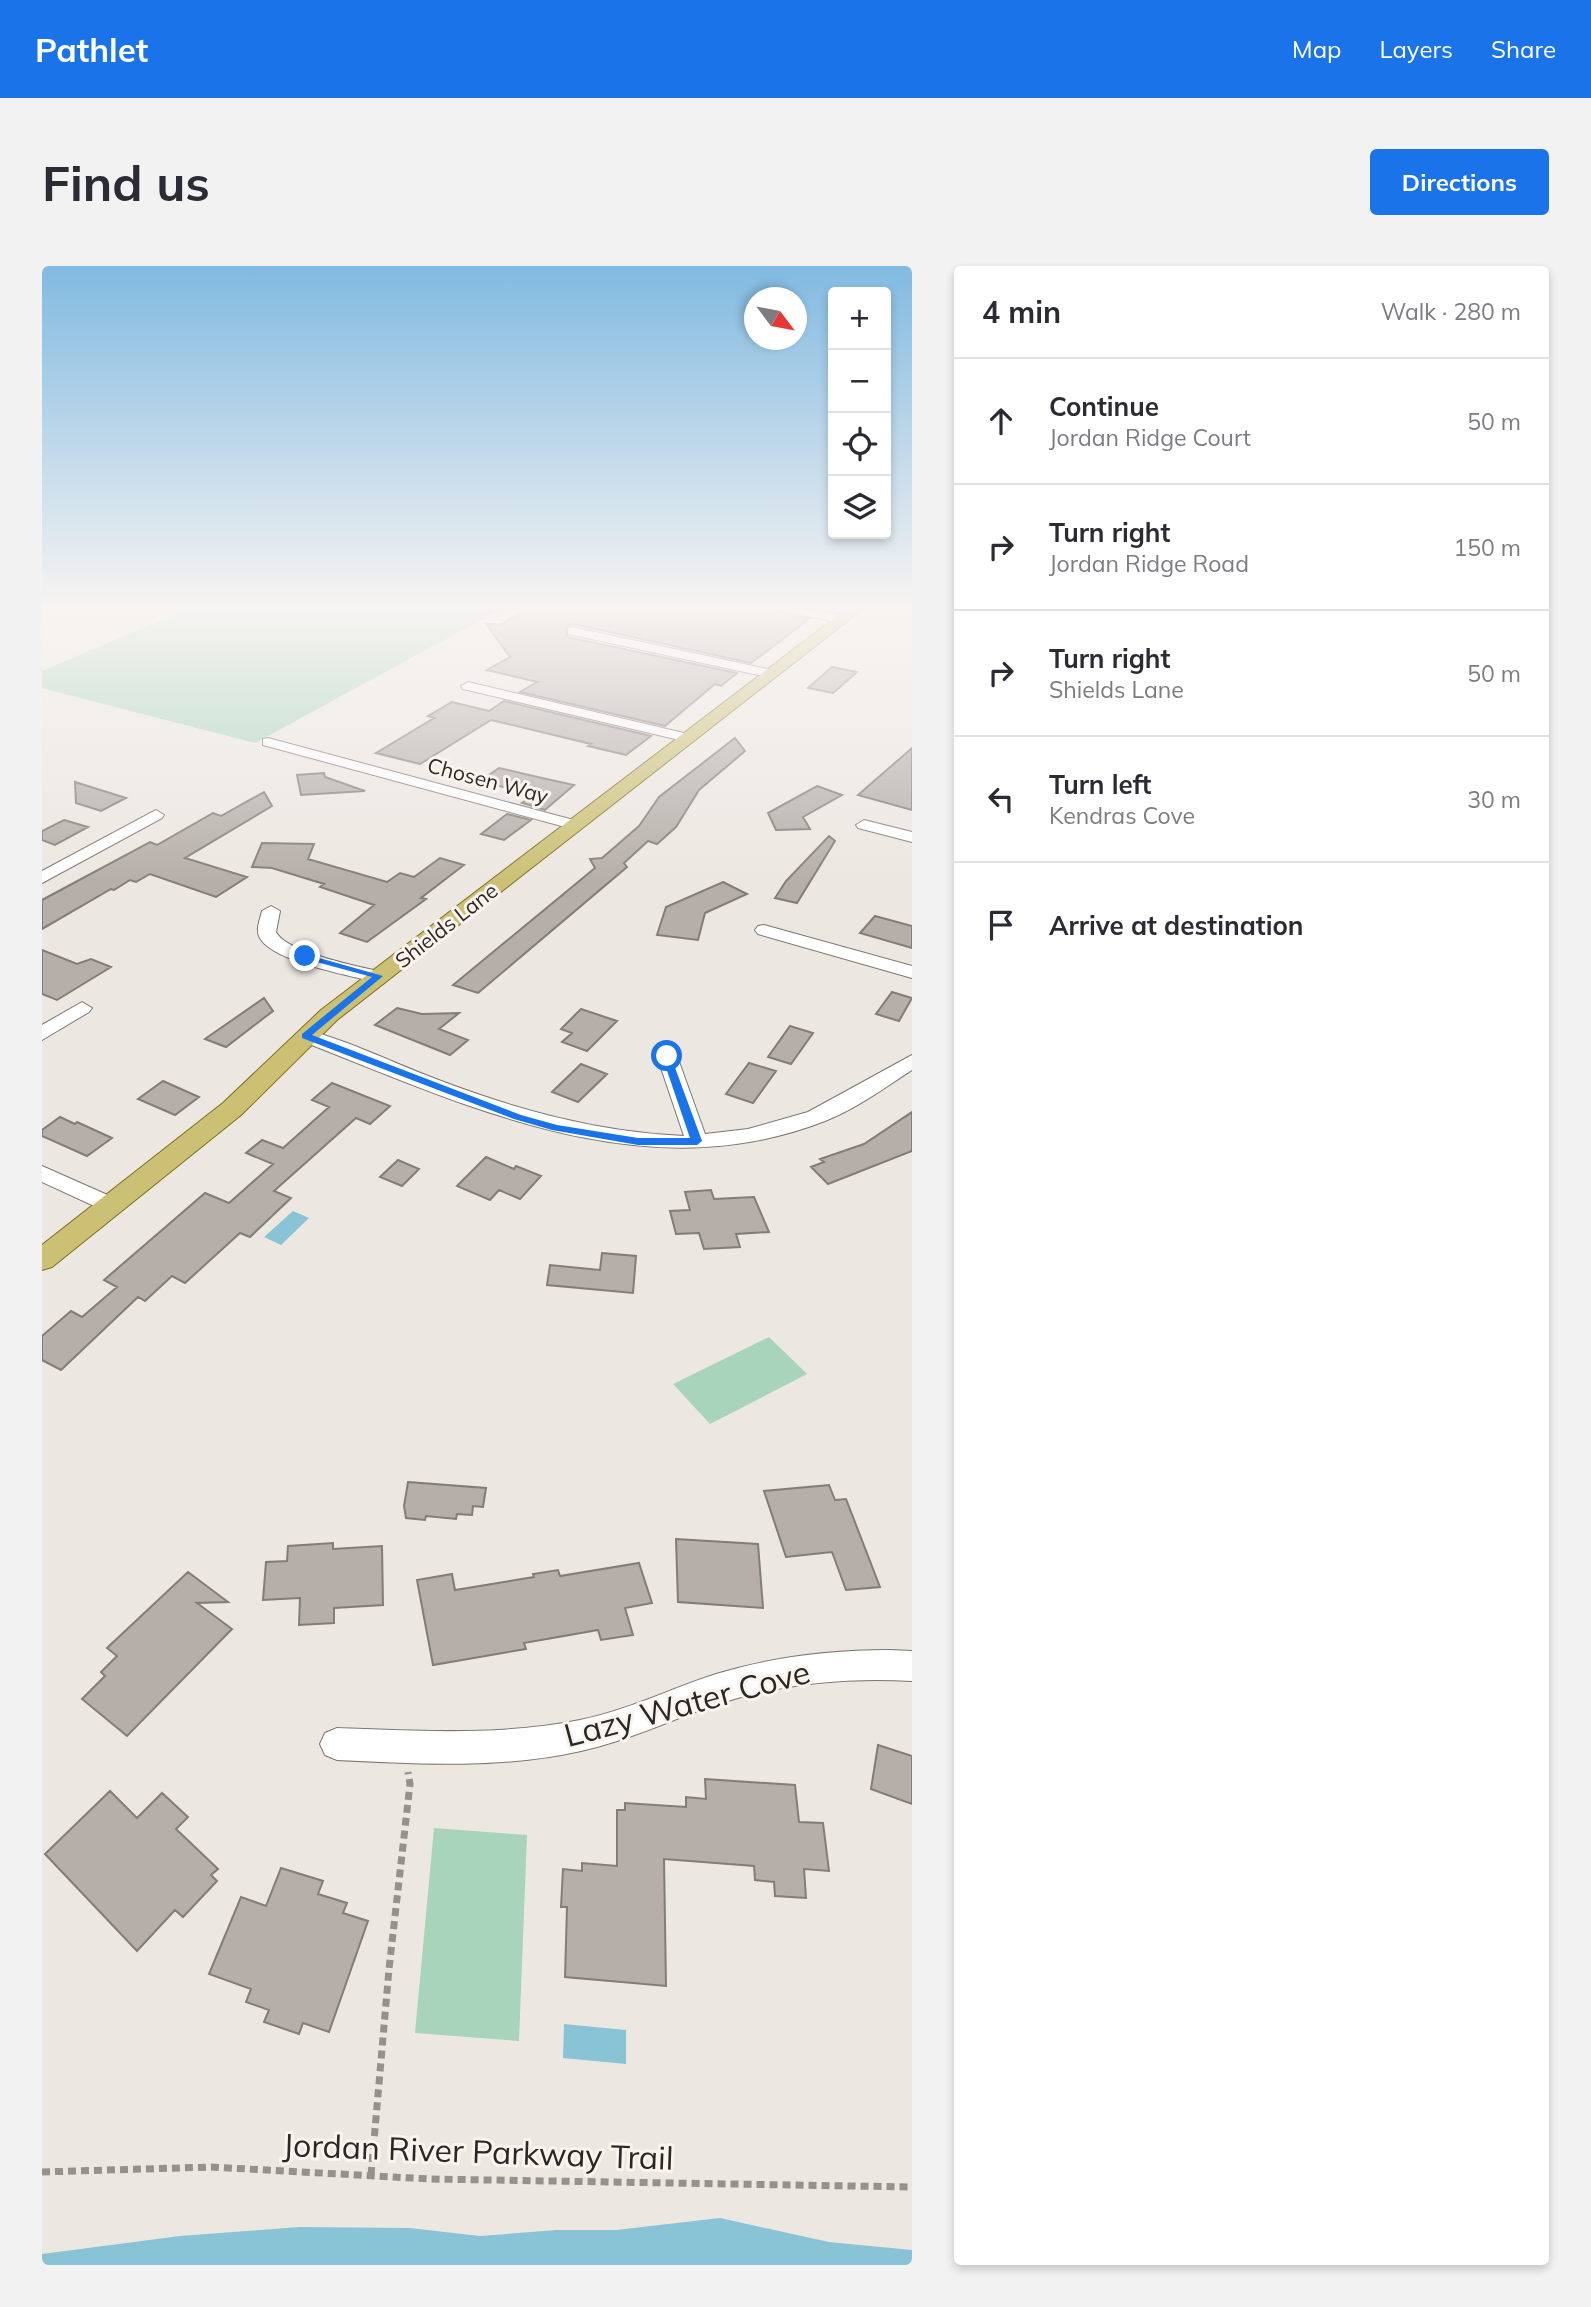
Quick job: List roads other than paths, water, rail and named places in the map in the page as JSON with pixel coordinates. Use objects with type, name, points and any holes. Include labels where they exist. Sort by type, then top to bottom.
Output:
[{"type":"main road","name":"Shields Lane","points":[[42,1260],[113,1206],[248,1094],[306,1036],[379,976],[741,697]]},
{"type":"street","points":[[519,697],[688,738]]},
{"type":"street","name":"Chosen Way","points":[[268,742],[575,825]]},
{"type":"street","points":[[42,877],[156,815]]},
{"type":"street","points":[[863,825],[912,837]]},
{"type":"street","points":[[271,911],[267,930],[268,937],[274,943],[305,956],[379,976]]},
{"type":"street","points":[[764,930],[912,972]]},
{"type":"street","points":[[42,1034],[82,1008]]},
{"type":"street","points":[[306,1036],[518,1117],[556,1128],[638,1142],[740,1137],[816,1116],[847,1102],[912,1061]]},
{"type":"street","points":[[667,1056],[697,1141]]},
{"type":"street","points":[[42,1173],[113,1206]]},
{"type":"street","name":"Lazy Water Cove","points":[[337,1744],[460,1747],[538,1741],[611,1728],[727,1686],[811,1669],[859,1664],[912,1666]]},
{"type":"water","points":[[293,1211],[309,1218],[281,1245],[264,1237]]},
{"type":"water","points":[[564,2024],[626,2030],[626,2064],[563,2058]]},
{"type":"water","points":[[720,2218],[829,2242],[912,2250],[912,2265],[42,2265],[42,2254],[180,2236],[299,2227],[410,2228],[480,2236],[556,2230],[616,2230]]}]
